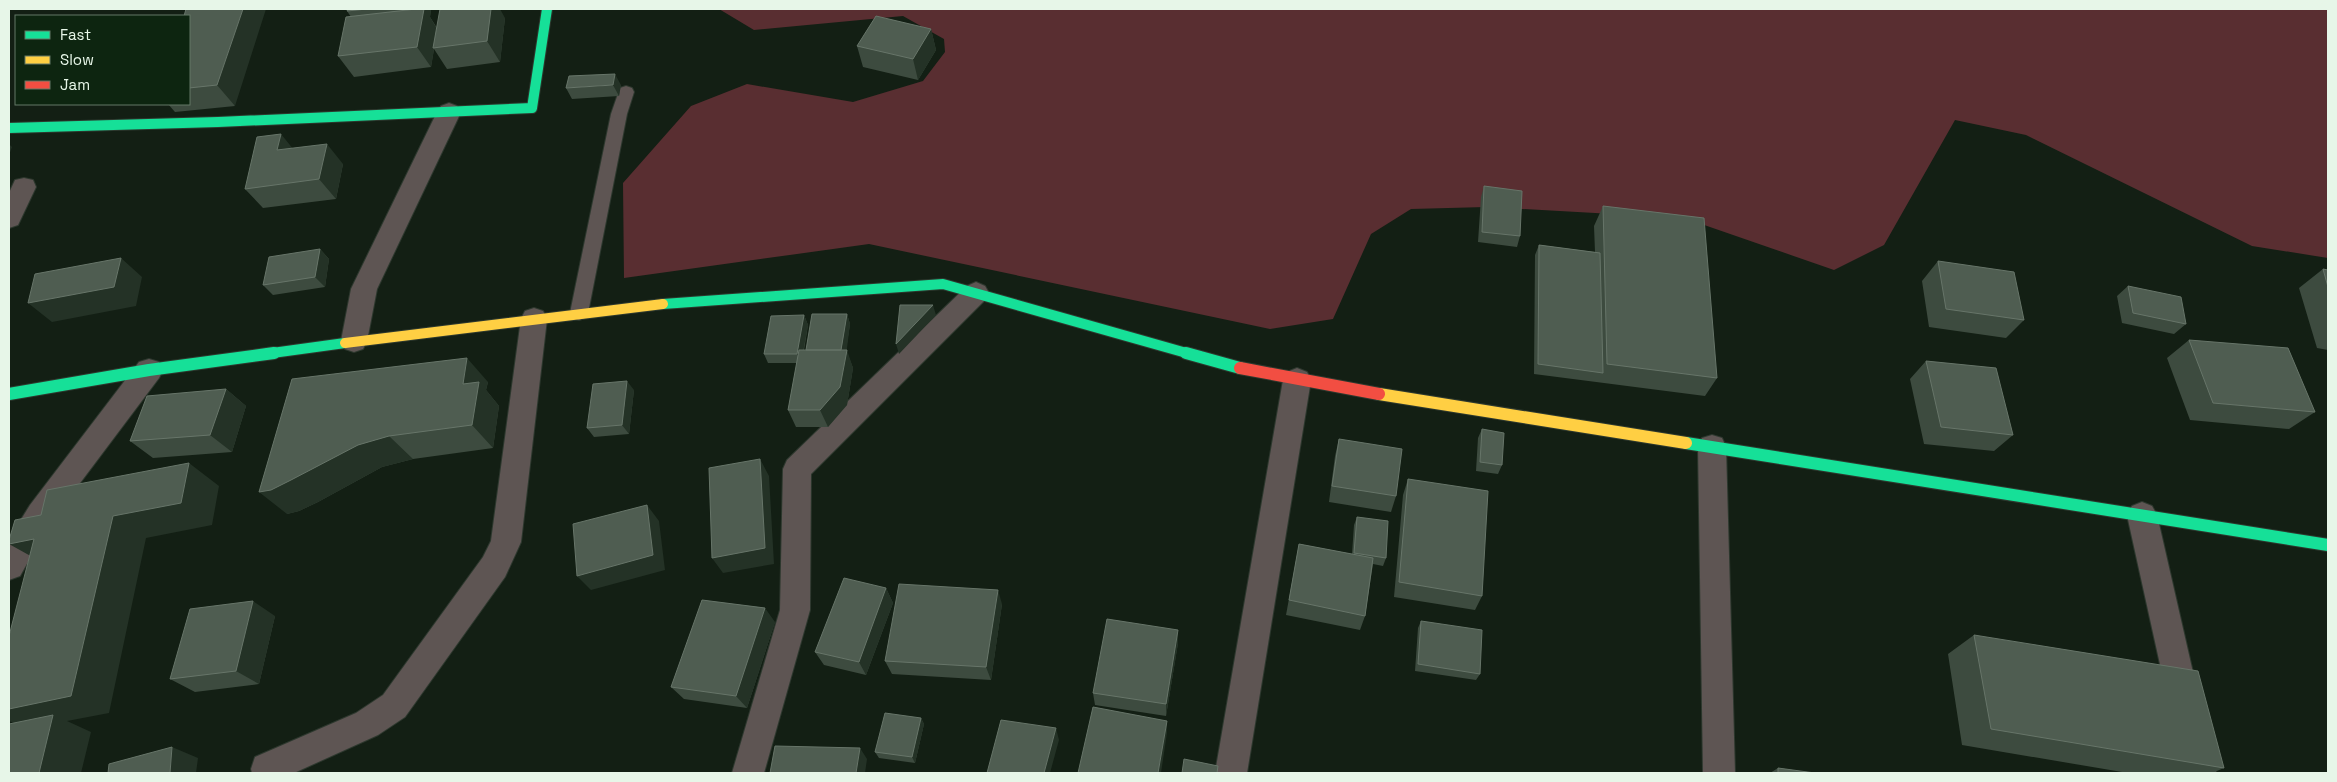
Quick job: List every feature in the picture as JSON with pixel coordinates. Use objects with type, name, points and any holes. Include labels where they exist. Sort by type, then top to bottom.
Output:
[{"type":"street","points":[[9,128],[218,122],[532,108],[547,9]]},
{"type":"street","points":[[354,341],[364,289],[449,112]]},
{"type":"street","points":[[9,218],[24,186]]},
{"type":"street","points":[[9,394],[148,370],[354,341],[534,319],[650,306],[943,284],[1243,369],[1298,380],[2328,545]]},
{"type":"street","points":[[748,773],[795,610],[797,470],[976,293]]},
{"type":"street","points":[[267,769],[367,724],[394,706],[494,567],[506,542],[534,319]]},
{"type":"street","points":[[9,566],[40,514],[148,370]]},
{"type":"street","points":[[1231,773],[1298,380]]},
{"type":"street","points":[[1712,447],[1719,773]]},
{"type":"street","points":[[2142,515],[2200,773]]},
{"type":"lane","points":[[579,314],[619,114],[626,92]]},
{"type":"shaded area","points":[[719,9],[2328,9],[2328,258],[2252,246],[2026,135],[1955,120],[1884,245],[1834,270],[1684,218],[1486,207],[1411,209],[1371,234],[1333,319],[1270,329],[869,244],[624,278],[623,183],[691,106],[747,84],[853,102],[923,81],[945,52],[944,39],[903,16],[754,30]]},
{"type":"building","points":[[186,9],[243,9],[217,85],[190,88],[190,15],[184,15]]},
{"type":"building","points":[[348,9],[367,9],[347,11]]},
{"type":"building","points":[[424,9],[417,47],[338,56],[346,17]]},
{"type":"building","points":[[440,9],[491,9],[487,41],[433,48]]},
{"type":"building","points":[[876,16],[931,29],[913,59],[857,46]]},
{"type":"building","points":[[615,74],[613,85],[566,88],[569,76]]},
{"type":"building","points":[[281,134],[277,150],[327,144],[319,179],[245,189],[257,137]]},
{"type":"building","points":[[1484,186],[1522,191],[1520,236],[1482,232]]},
{"type":"building","points":[[1603,206],[1704,218],[1717,378],[1607,364]]},
{"type":"building","points":[[1539,245],[1600,253],[1603,373],[1538,364]]},
{"type":"building","points":[[320,249],[315,277],[263,285],[269,257]]},
{"type":"building","points":[[121,258],[114,287],[28,303],[35,274]]},
{"type":"building","points":[[1938,261],[2014,272],[2024,320],[1946,309]]},
{"type":"building","points":[[2323,269],[2328,270],[2328,287]]},
{"type":"building","points":[[2128,286],[2181,297],[2186,324],[2133,313]]},
{"type":"building","points":[[900,305],[933,305],[896,344]]},
{"type":"building","points":[[812,314],[847,314],[841,350],[806,350]]},
{"type":"building","points":[[804,315],[797,354],[764,354],[771,316]]},
{"type":"building","points":[[2189,340],[2288,348],[2315,412],[2213,403]]},
{"type":"building","points":[[799,350],[847,350],[840,387],[820,410],[788,410]]},
{"type":"building","points":[[467,358],[463,384],[479,382],[472,425],[389,436],[358,445],[271,490],[259,492],[292,379]]},
{"type":"building","points":[[1926,361],[1996,368],[2013,435],[1941,427]]},
{"type":"building","points":[[627,381],[622,425],[587,428],[593,384]]},
{"type":"building","points":[[226,389],[210,435],[130,441],[147,396]]},
{"type":"building","points":[[1482,429],[1504,433],[1502,465],[1480,462]]},
{"type":"building","points":[[1339,439],[1402,449],[1396,496],[1332,486]]},
{"type":"building","points":[[760,459],[765,548],[712,558],[709,468]]},
{"type":"building","points":[[189,463],[181,503],[113,516],[71,696],[9,709],[9,636],[34,539],[9,544],[15,520],[41,515],[47,490]]},
{"type":"building","points":[[1408,479],[1488,491],[1482,596],[1399,582]]},
{"type":"building","points":[[647,505],[653,555],[577,576],[573,524]]},
{"type":"building","points":[[1357,517],[1388,521],[1386,558],[1354,553]]},
{"type":"building","points":[[1299,544],[1373,558],[1365,616],[1289,600]]},
{"type":"building","points":[[844,578],[886,588],[859,662],[815,652]]},
{"type":"building","points":[[899,584],[998,590],[986,667],[885,661]]},
{"type":"building","points":[[702,600],[765,608],[736,696],[671,687]]},
{"type":"building","points":[[253,601],[236,671],[170,679],[190,609]]},
{"type":"building","points":[[1107,619],[1178,630],[1166,704],[1093,693]]},
{"type":"building","points":[[1421,621],[1482,630],[1480,674],[1418,664]]},
{"type":"building","points":[[1974,635],[2198,671],[2224,768],[1991,729]]},
{"type":"building","points":[[1093,707],[1167,721],[1158,773],[1078,773]]},
{"type":"building","points":[[885,713],[921,718],[912,757],[875,752]]},
{"type":"building","points":[[53,715],[39,773],[9,773],[9,724]]},
{"type":"building","points":[[1001,720],[1056,728],[1044,773],[987,773]]},
{"type":"building","points":[[775,746],[860,748],[856,773],[770,773]]},
{"type":"building","points":[[172,747],[170,773],[108,773],[109,764]]},
{"type":"building","points":[[1184,759],[1218,766],[1217,773],[1182,773]]},
{"type":"building","points":[[1778,768],[1815,773],[1778,773]]},
{"type":"traffic: fast","points":[[9,128],[218,122],[532,108],[547,9]]},
{"type":"traffic: fast","points":[[663,304],[943,284],[1240,368]]},
{"type":"traffic: fast","points":[[9,394],[149,370],[345,343]]},
{"type":"traffic: fast","points":[[1686,443],[2328,545]]},
{"type":"traffic: slow","points":[[345,343],[663,304]]},
{"type":"traffic: slow","points":[[1379,394],[1686,443]]},
{"type":"traffic: jam","points":[[1240,368],[1379,394]]}]
